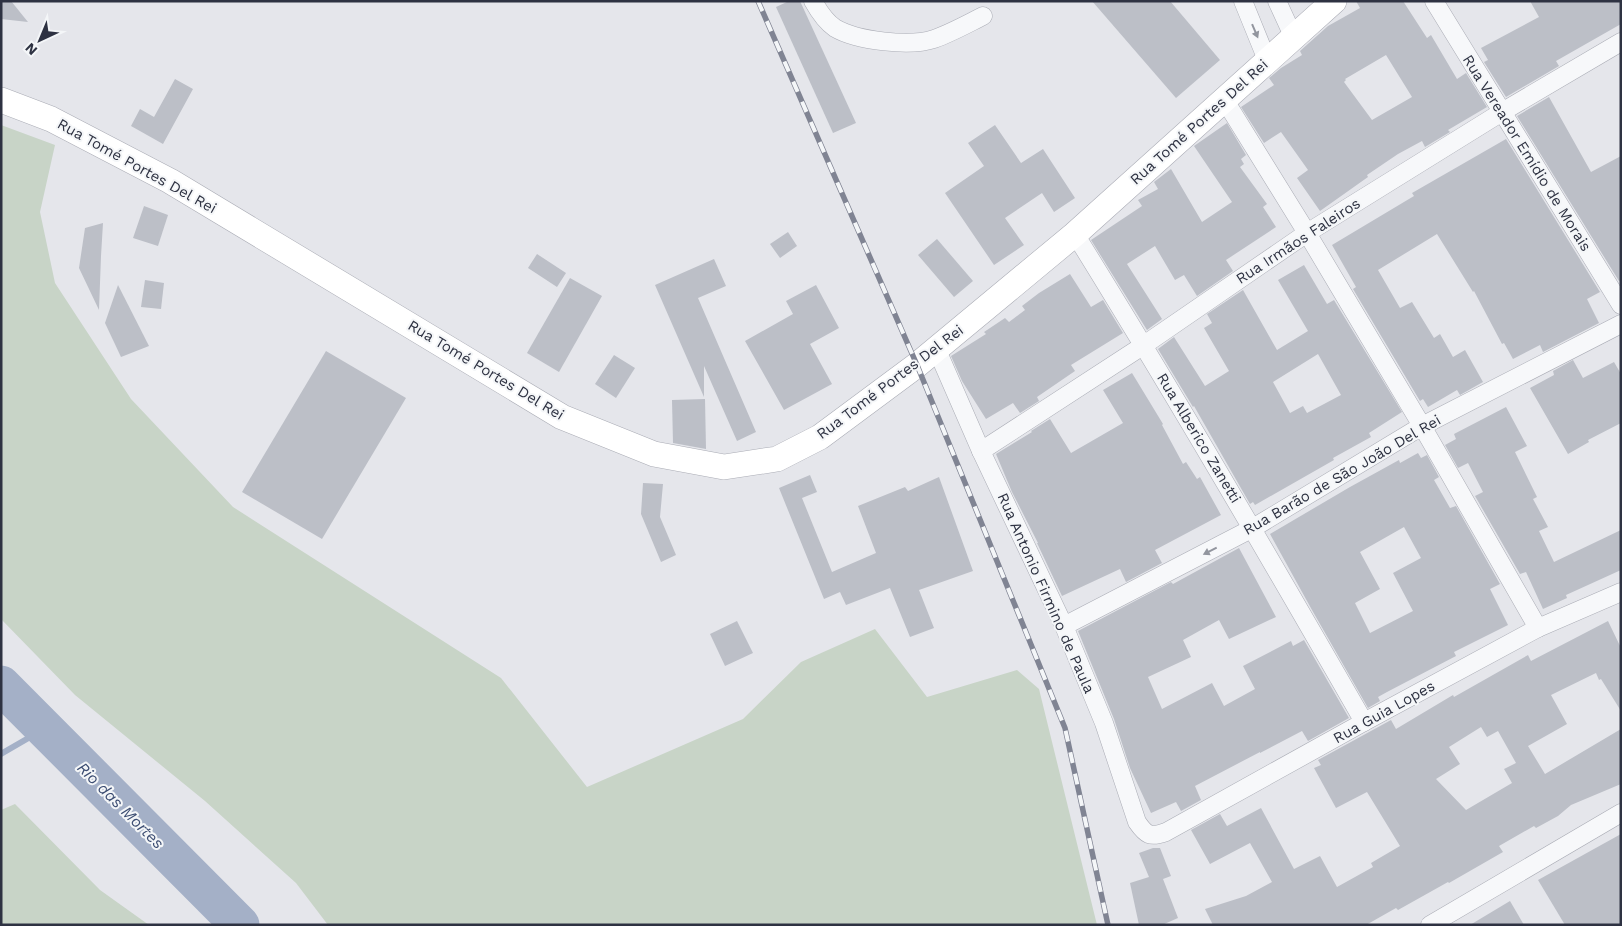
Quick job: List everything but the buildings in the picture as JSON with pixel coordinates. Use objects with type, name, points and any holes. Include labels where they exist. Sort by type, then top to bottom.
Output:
[{"type":"main road","name":"Rua Tomé Portes Del Rei","points":[[1,100],[52,119],[170,181],[562,417],[654,454],[724,467],[778,459],[820,437],[937,350],[1075,234],[1334,1]]},
{"type":"street","points":[[813,1],[818,10],[835,28],[860,38],[894,44],[933,40],[983,16]]},
{"type":"street","points":[[1243,1],[1267,60]]},
{"type":"street","points":[[1277,1],[1294,38]]},
{"type":"street","name":"Rua Vereador Emídio de Morais","points":[[1434,1],[1621,305]]},
{"type":"street","name":"Rua Irmãos Faleiros","points":[[981,451],[1144,345],[1307,233],[1502,112],[1621,42]]},
{"type":"street","points":[[1224,99],[1307,233],[1422,426],[1538,628]]},
{"type":"street","name":"Rua Alberico Zanetti","points":[[1075,234],[1144,345],[1253,528],[1364,722]]},
{"type":"street","name":"Rua Barão de São João Del Rei","points":[[1064,626],[1253,528],[1422,426],[1621,324]]},
{"type":"street","name":"Rua Antonio Firmino de Paula","points":[[937,350],[981,451],[1064,626],[1104,723],[1137,822],[1142,830],[1150,836]]},
{"type":"street","name":"Rua Guia Lopes","points":[[1150,836],[1166,832],[1538,628],[1621,592]]},
{"type":"street","points":[[1430,925],[1621,814]]},
{"type":"green space","points":[[1,125],[55,145],[40,212],[55,283],[131,399],[233,507],[501,678],[587,787],[743,719],[801,662],[875,629],[927,697],[1017,670],[1039,689],[1097,925],[328,925],[296,883],[205,801],[75,695],[1,619]]},
{"type":"green space","points":[[15,804],[100,890],[149,925],[1,925],[1,810]]},
{"type":"waterway","name":"Rio das Mortes","points":[[1,685],[240,925]]},
{"type":"waterway","points":[[1,754],[44,729]]},
{"type":"railway","points":[[758,1],[917,365],[1065,728],[1108,925]]}]
